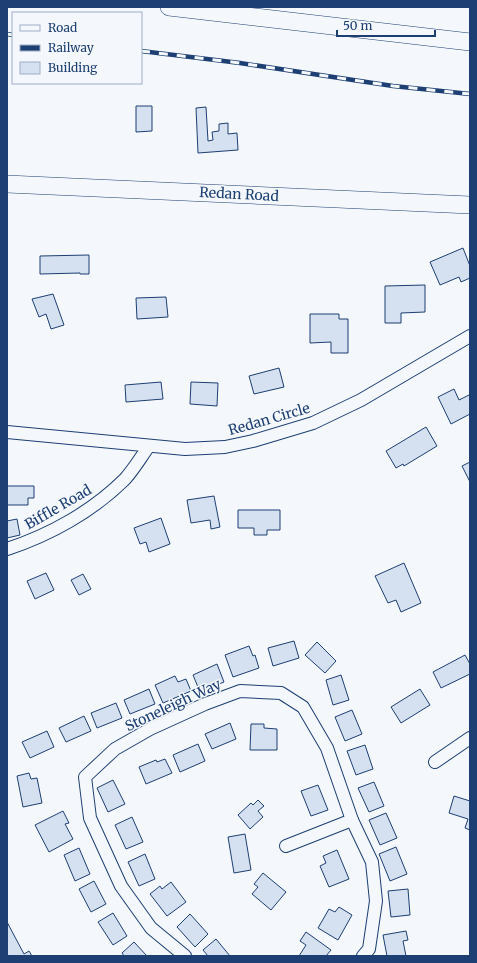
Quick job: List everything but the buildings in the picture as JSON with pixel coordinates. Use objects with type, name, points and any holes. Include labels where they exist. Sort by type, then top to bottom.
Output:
[{"type":"main road","points":[[168,7],[470,42]]},
{"type":"main road","name":"Redan Road","points":[[7,184],[470,205]]},
{"type":"street","name":"Redan Circle","points":[[7,432],[185,449],[225,447],[253,441],[313,423],[361,400],[470,336]]},
{"type":"street","name":"Biffle Road","points":[[7,549],[26,543],[52,530],[98,503],[126,478],[149,446]]},
{"type":"street","name":"Stoneleigh Way","points":[[185,956],[151,928],[121,886],[90,818],[85,777],[115,749],[150,729],[205,704],[240,691],[281,693],[303,707],[328,748],[352,820],[372,862],[376,901],[369,949],[363,956]]},
{"type":"street","points":[[435,762],[470,738]]},
{"type":"street","points":[[286,846],[352,820]]},
{"type":"railway","points":[[7,34],[12,35]]},
{"type":"railway","points":[[142,51],[240,63],[393,86],[470,94]]}]
